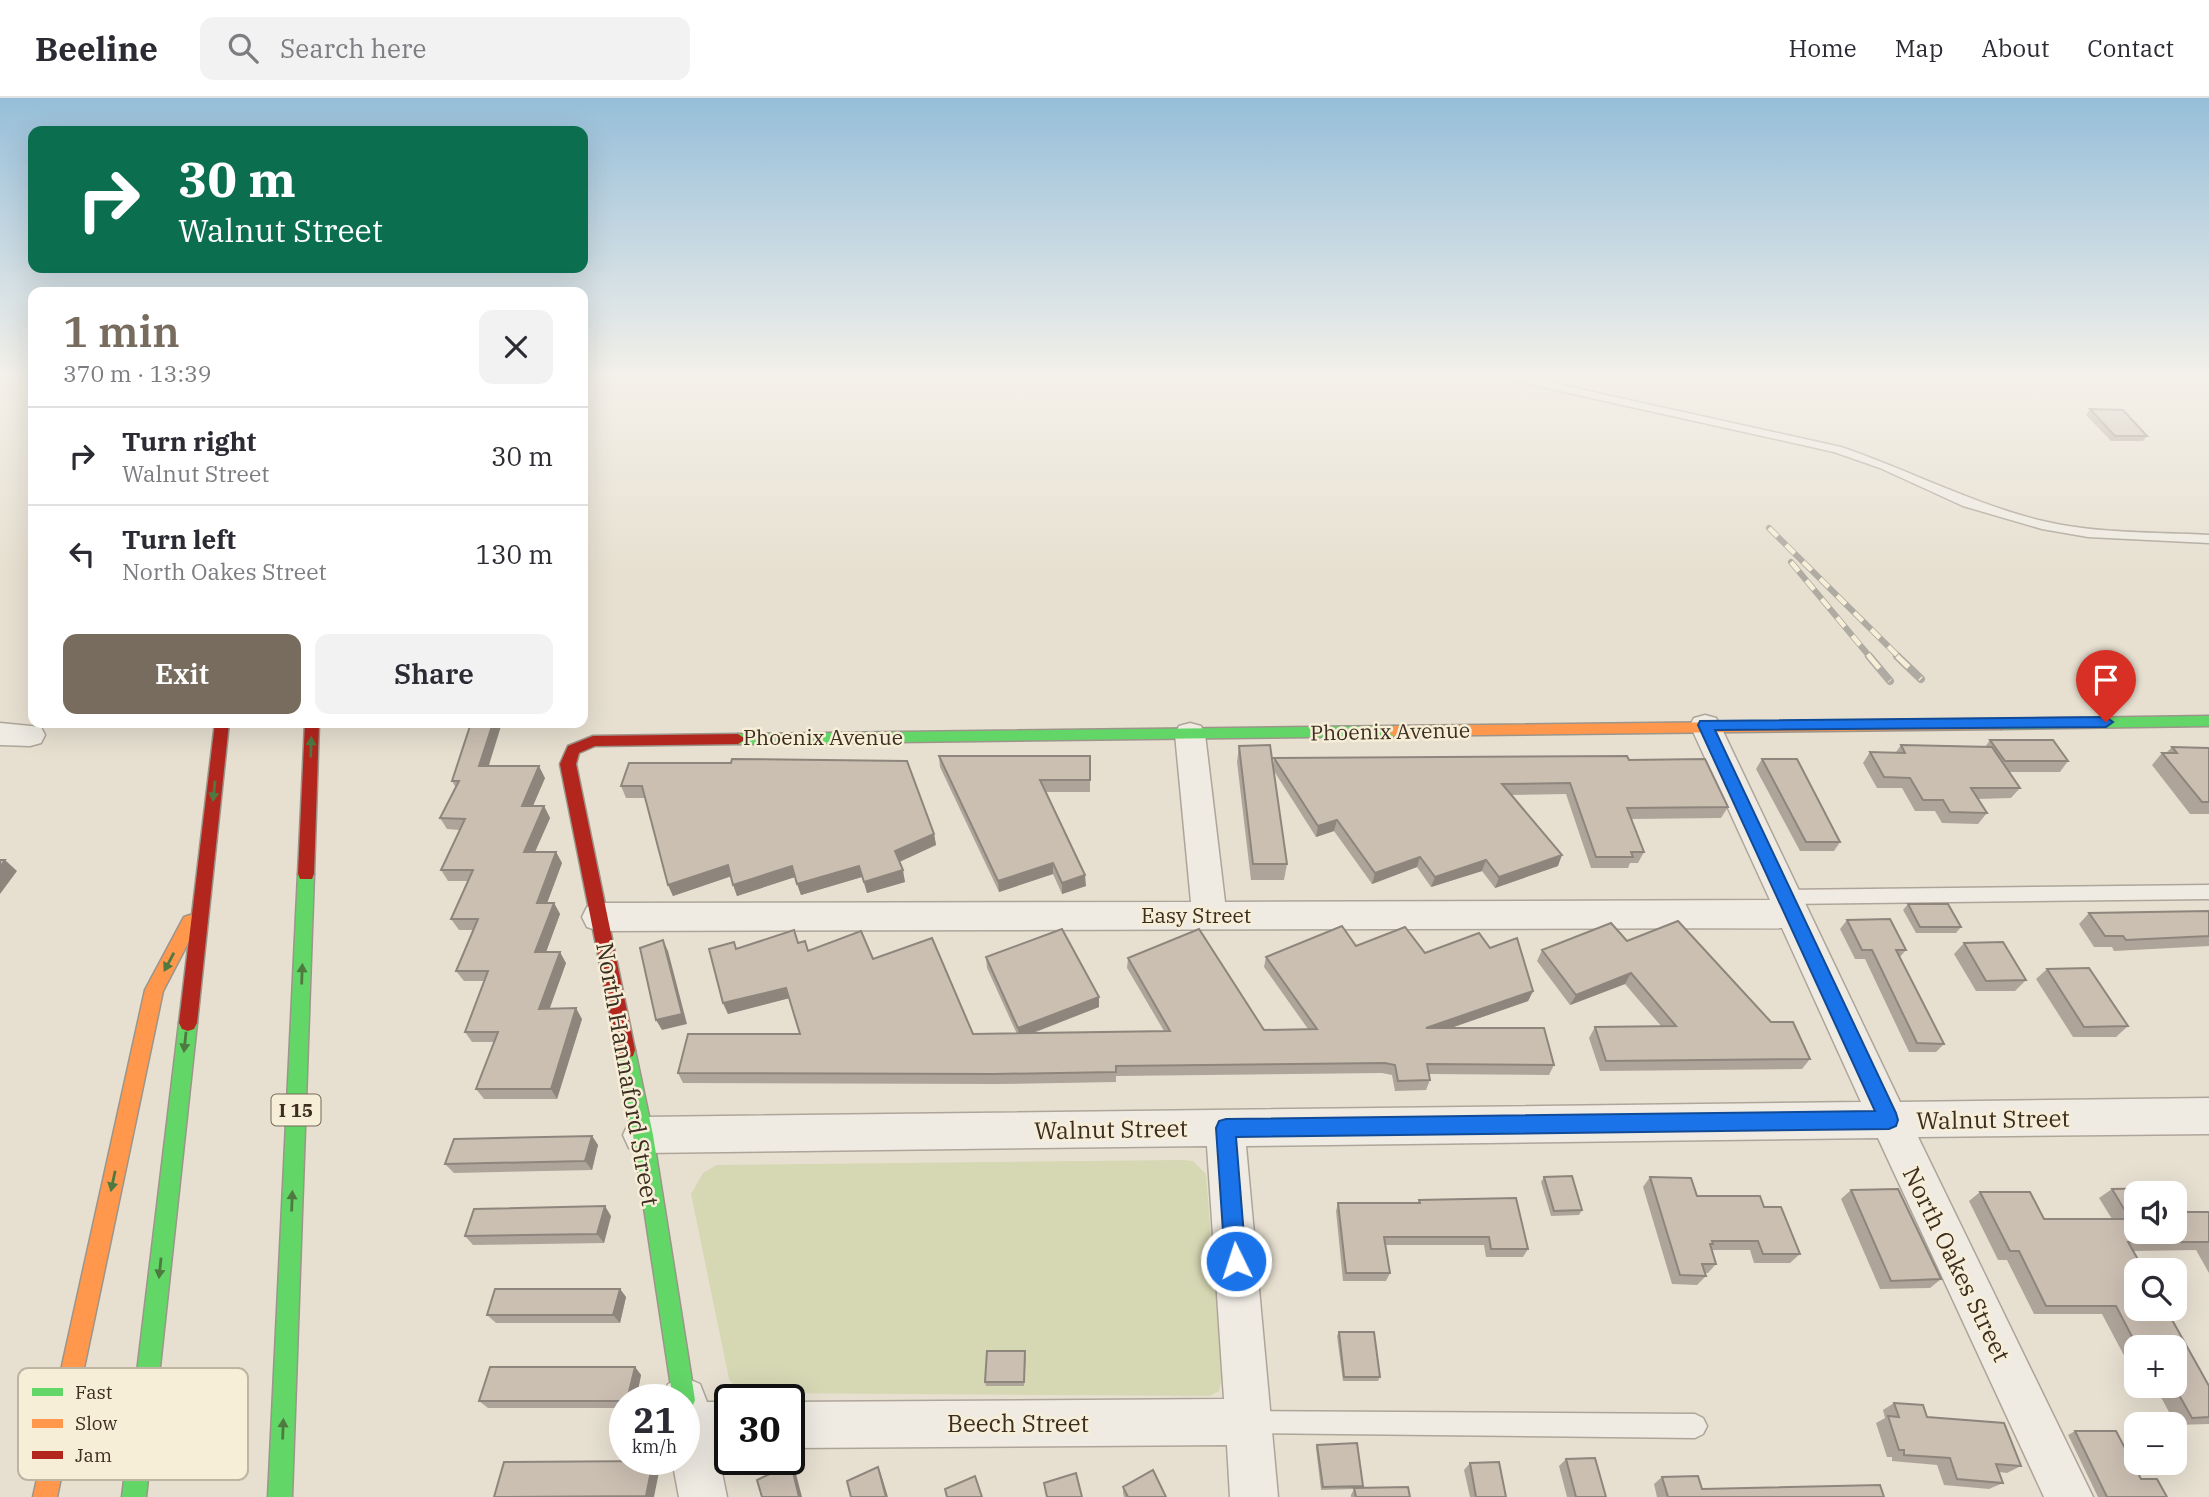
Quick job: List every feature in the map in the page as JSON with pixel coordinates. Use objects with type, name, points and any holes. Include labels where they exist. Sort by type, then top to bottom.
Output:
[{"type":"main road","name":"Phoenix Avenue","points":[[573,750],[593,741],[1705,725],[2209,721]]},
{"type":"main road","points":[[149,1368],[221,728]]},
{"type":"main road","name":"I 15","points":[[280,1497],[312,728]]},
{"type":"main road","name":"North Hannaford Street","points":[[573,750],[568,764],[691,1384]]},
{"type":"main road","points":[[74,1368],[155,990],[201,901]]},
{"type":"street","name":"North Oakes Street","points":[[1705,725],[1788,906],[2069,1497]]},
{"type":"street","points":[[0,734],[30,735]]},
{"type":"street","points":[[1190,734],[1209,915]]},
{"type":"street","name":"Easy Street","points":[[599,917],[1209,915],[1788,906]]},
{"type":"street","name":"Walnut Street","points":[[643,1135],[2209,1116]]},
{"type":"street","points":[[1226,1128],[1254,1497]]},
{"type":"street","name":"Beech Street","points":[[805,1425],[1247,1422]]},
{"type":"street","name":"North Hannaford Street","points":[[700,1455],[703,1497]]},
{"type":"lane","points":[[1797,440],[1837,449],[1884,465],[1967,503],[2042,525],[2088,533],[2209,539]]},
{"type":"lane","points":[[1788,906],[2209,892]]},
{"type":"lane","points":[[1247,1422],[1695,1426]]},
{"type":"green space","points":[[1193,1161],[1206,1174],[1222,1378],[1219,1391],[1210,1396],[805,1393],[805,1384],[733,1384],[729,1379],[691,1194],[703,1173],[717,1165]]},
{"type":"building","points":[[469,728],[491,728],[479,766],[539,766],[522,806],[544,806],[524,852],[556,852],[537,903],[554,903],[535,952],[560,952],[539,1009],[576,1008],[551,1089],[476,1089],[498,1032],[465,1032],[488,971],[456,971],[478,919],[451,919],[473,870],[441,870],[465,819],[440,818],[459,781],[452,781]]},
{"type":"building","points":[[1990,740],[2053,740],[2068,761],[2005,761]]},
{"type":"building","points":[[1270,745],[1287,864],[1253,864],[1239,746]]},
{"type":"building","points":[[1901,745],[1992,747],[2020,788],[1971,788],[1987,813],[1950,812],[1943,800],[1923,800],[1910,778],[1884,777],[1870,752],[1905,753]]},
{"type":"building","points":[[2172,747],[2209,748],[2209,802],[2202,802],[2162,753],[2177,753]]},
{"type":"building","points":[[939,756],[1090,756],[1090,780],[1040,780],[1085,875],[1062,883],[1053,863],[998,881]]},
{"type":"building","points":[[1627,756],[1629,760],[1705,759],[1728,807],[1627,808],[1644,852],[1631,852],[1633,857],[1596,857],[1570,783],[1502,784],[1562,855],[1499,877],[1486,860],[1435,877],[1420,857],[1375,873],[1337,820],[1318,826],[1274,758]]},
{"type":"building","points":[[732,759],[907,761],[934,834],[895,851],[903,870],[864,882],[859,866],[797,884],[792,866],[733,885],[728,865],[668,885],[642,786],[621,786],[629,763],[731,763]]},
{"type":"building","points":[[1762,759],[1797,759],[1840,842],[1806,842]]},
{"type":"building","points":[[1908,904],[1948,904],[1961,927],[1920,927]]},
{"type":"building","points":[[2209,911],[2209,936],[2126,940],[2123,936],[2105,936],[2089,913]]},
{"type":"building","points":[[1890,919],[1906,950],[1896,950],[1944,1044],[1917,1043],[1872,950],[1862,950],[1847,920]]},
{"type":"building","points":[[1678,921],[1771,1022],[1793,1022],[1810,1059],[1606,1061],[1595,1027],[1676,1026],[1631,973],[1576,995],[1542,950],[1611,923],[1627,941]]},
{"type":"building","points":[[1342,926],[1356,946],[1405,927],[1425,953],[1479,933],[1490,948],[1517,938],[1533,991],[1426,1028],[1544,1028],[1554,1065],[1427,1064],[1430,1080],[1398,1081],[1395,1065],[1385,1063],[1116,1066],[1116,1072],[994,1074],[678,1073],[688,1034],[800,1034],[786,988],[723,1003],[709,949],[734,942],[736,949],[794,930],[798,943],[805,941],[808,951],[861,931],[873,959],[932,938],[973,1034],[1170,1031],[1128,958],[1199,929],[1264,1030],[1317,1029],[1266,957]]},
{"type":"building","points":[[1062,929],[1099,997],[1018,1028],[986,957]]},
{"type":"building","points":[[663,940],[682,1014],[656,1020],[640,948]]},
{"type":"building","points":[[2003,942],[2026,980],[1986,981],[1964,943]]},
{"type":"building","points":[[2089,968],[2128,1026],[2084,1027],[2047,969]]},
{"type":"building","points":[[592,1136],[585,1161],[445,1164],[454,1139]]},
{"type":"building","points":[[1572,1176],[1582,1210],[1554,1211],[1544,1177]]},
{"type":"building","points":[[1650,1177],[1691,1178],[1697,1196],[1760,1196],[1764,1207],[1781,1207],[1800,1254],[1763,1254],[1758,1241],[1712,1241],[1713,1244],[1710,1244],[1716,1264],[1702,1264],[1706,1276],[1680,1275]]},
{"type":"building","points":[[1898,1189],[1941,1279],[1891,1281],[1851,1190]]},
{"type":"building","points":[[2112,1189],[2124,1189],[2124,1209]]},
{"type":"building","points":[[1980,1192],[2030,1192],[2044,1219],[2124,1219],[2124,1244],[2129,1244],[2137,1258],[2124,1258],[2124,1321],[2173,1321],[2181,1335],[2131,1335],[2116,1306],[2046,1306],[2019,1251],[2010,1251]]},
{"type":"building","points":[[1516,1198],[1528,1249],[1491,1249],[1489,1237],[1384,1237],[1390,1273],[1346,1273],[1338,1203],[1420,1203],[1419,1200]]},
{"type":"building","points":[[605,1206],[597,1234],[465,1236],[474,1209]]},
{"type":"building","points":[[2187,1212],[2209,1212],[2209,1242],[2187,1242]]},
{"type":"building","points":[[495,1289],[620,1289],[613,1315],[487,1315]]},
{"type":"building","points":[[1339,1332],[1374,1332],[1380,1377],[1344,1377]]},
{"type":"building","points":[[2187,1347],[2209,1386],[2209,1417],[2192,1418],[2181,1398],[2187,1398]]},
{"type":"building","points":[[987,1351],[1025,1351],[1024,1382],[985,1382]]},
{"type":"building","points":[[490,1367],[635,1367],[631,1384],[609,1384],[609,1401],[479,1401]]},
{"type":"building","points":[[1894,1403],[1923,1405],[1927,1417],[2004,1423],[2021,1466],[1996,1464],[2003,1483],[1957,1479],[1950,1458],[1904,1455],[1904,1450],[1899,1450],[1888,1416],[1899,1417]]},
{"type":"building","points":[[2075,1431],[2116,1431],[2124,1446],[2124,1475],[2157,1479],[2167,1497],[2107,1497]]},
{"type":"building","points":[[1357,1443],[1363,1486],[1323,1487],[1317,1445]]},
{"type":"building","points":[[1595,1458],[1606,1497],[1576,1497],[1566,1459]]},
{"type":"building","points":[[609,1461],[609,1475],[650,1475],[646,1496],[494,1497],[504,1462]]},
{"type":"building","points":[[1499,1462],[1506,1497],[1476,1497],[1470,1463]]},
{"type":"building","points":[[878,1467],[886,1497],[851,1497],[847,1481]]},
{"type":"building","points":[[1153,1470],[1166,1497],[1128,1497],[1123,1487]]},
{"type":"building","points":[[1076,1473],[1082,1497],[1047,1497],[1044,1483]]},
{"type":"building","points":[[768,1475],[794,1475],[799,1497],[762,1497],[757,1480]]},
{"type":"building","points":[[975,1476],[982,1497],[947,1497],[945,1489]]},
{"type":"building","points":[[1698,1476],[1702,1489],[1880,1485],[1884,1497],[1668,1497],[1662,1477]]},
{"type":"building","points":[[1408,1487],[1410,1497],[1356,1497],[1354,1488]]},
{"type":"railway","points":[[1769,528],[1899,657]]},
{"type":"railway","points":[[1791,562],[1870,657]]},
{"type":"railway","points":[[1869,656],[1890,681]]},
{"type":"railway","points":[[1897,656],[1921,679]]},
{"type":"traffic: fast","points":[[2001,724],[2209,721]]},
{"type":"traffic: fast","points":[[738,739],[1394,731]]},
{"type":"traffic: fast","points":[[280,1497],[306,874]]},
{"type":"traffic: fast","points":[[149,1368],[188,1023]]},
{"type":"traffic: fast","points":[[626,1050],[643,1135],[682,1384]]},
{"type":"traffic: fast","points":[[134,1497],[136,1480]]},
{"type":"traffic: slow","points":[[1394,731],[2001,724]]},
{"type":"traffic: slow","points":[[73,1368],[154,990],[190,922]]},
{"type":"traffic: slow","points":[[45,1497],[49,1480]]},
{"type":"traffic: jam","points":[[188,1023],[221,728]]},
{"type":"traffic: jam","points":[[306,874],[312,728]]},
{"type":"traffic: jam","points":[[626,1050],[568,764],[573,750],[593,741],[738,739]]},
{"type":"route","points":[[1236,1261],[1226,1128],[1889,1120],[1705,725],[2106,722]]}]
